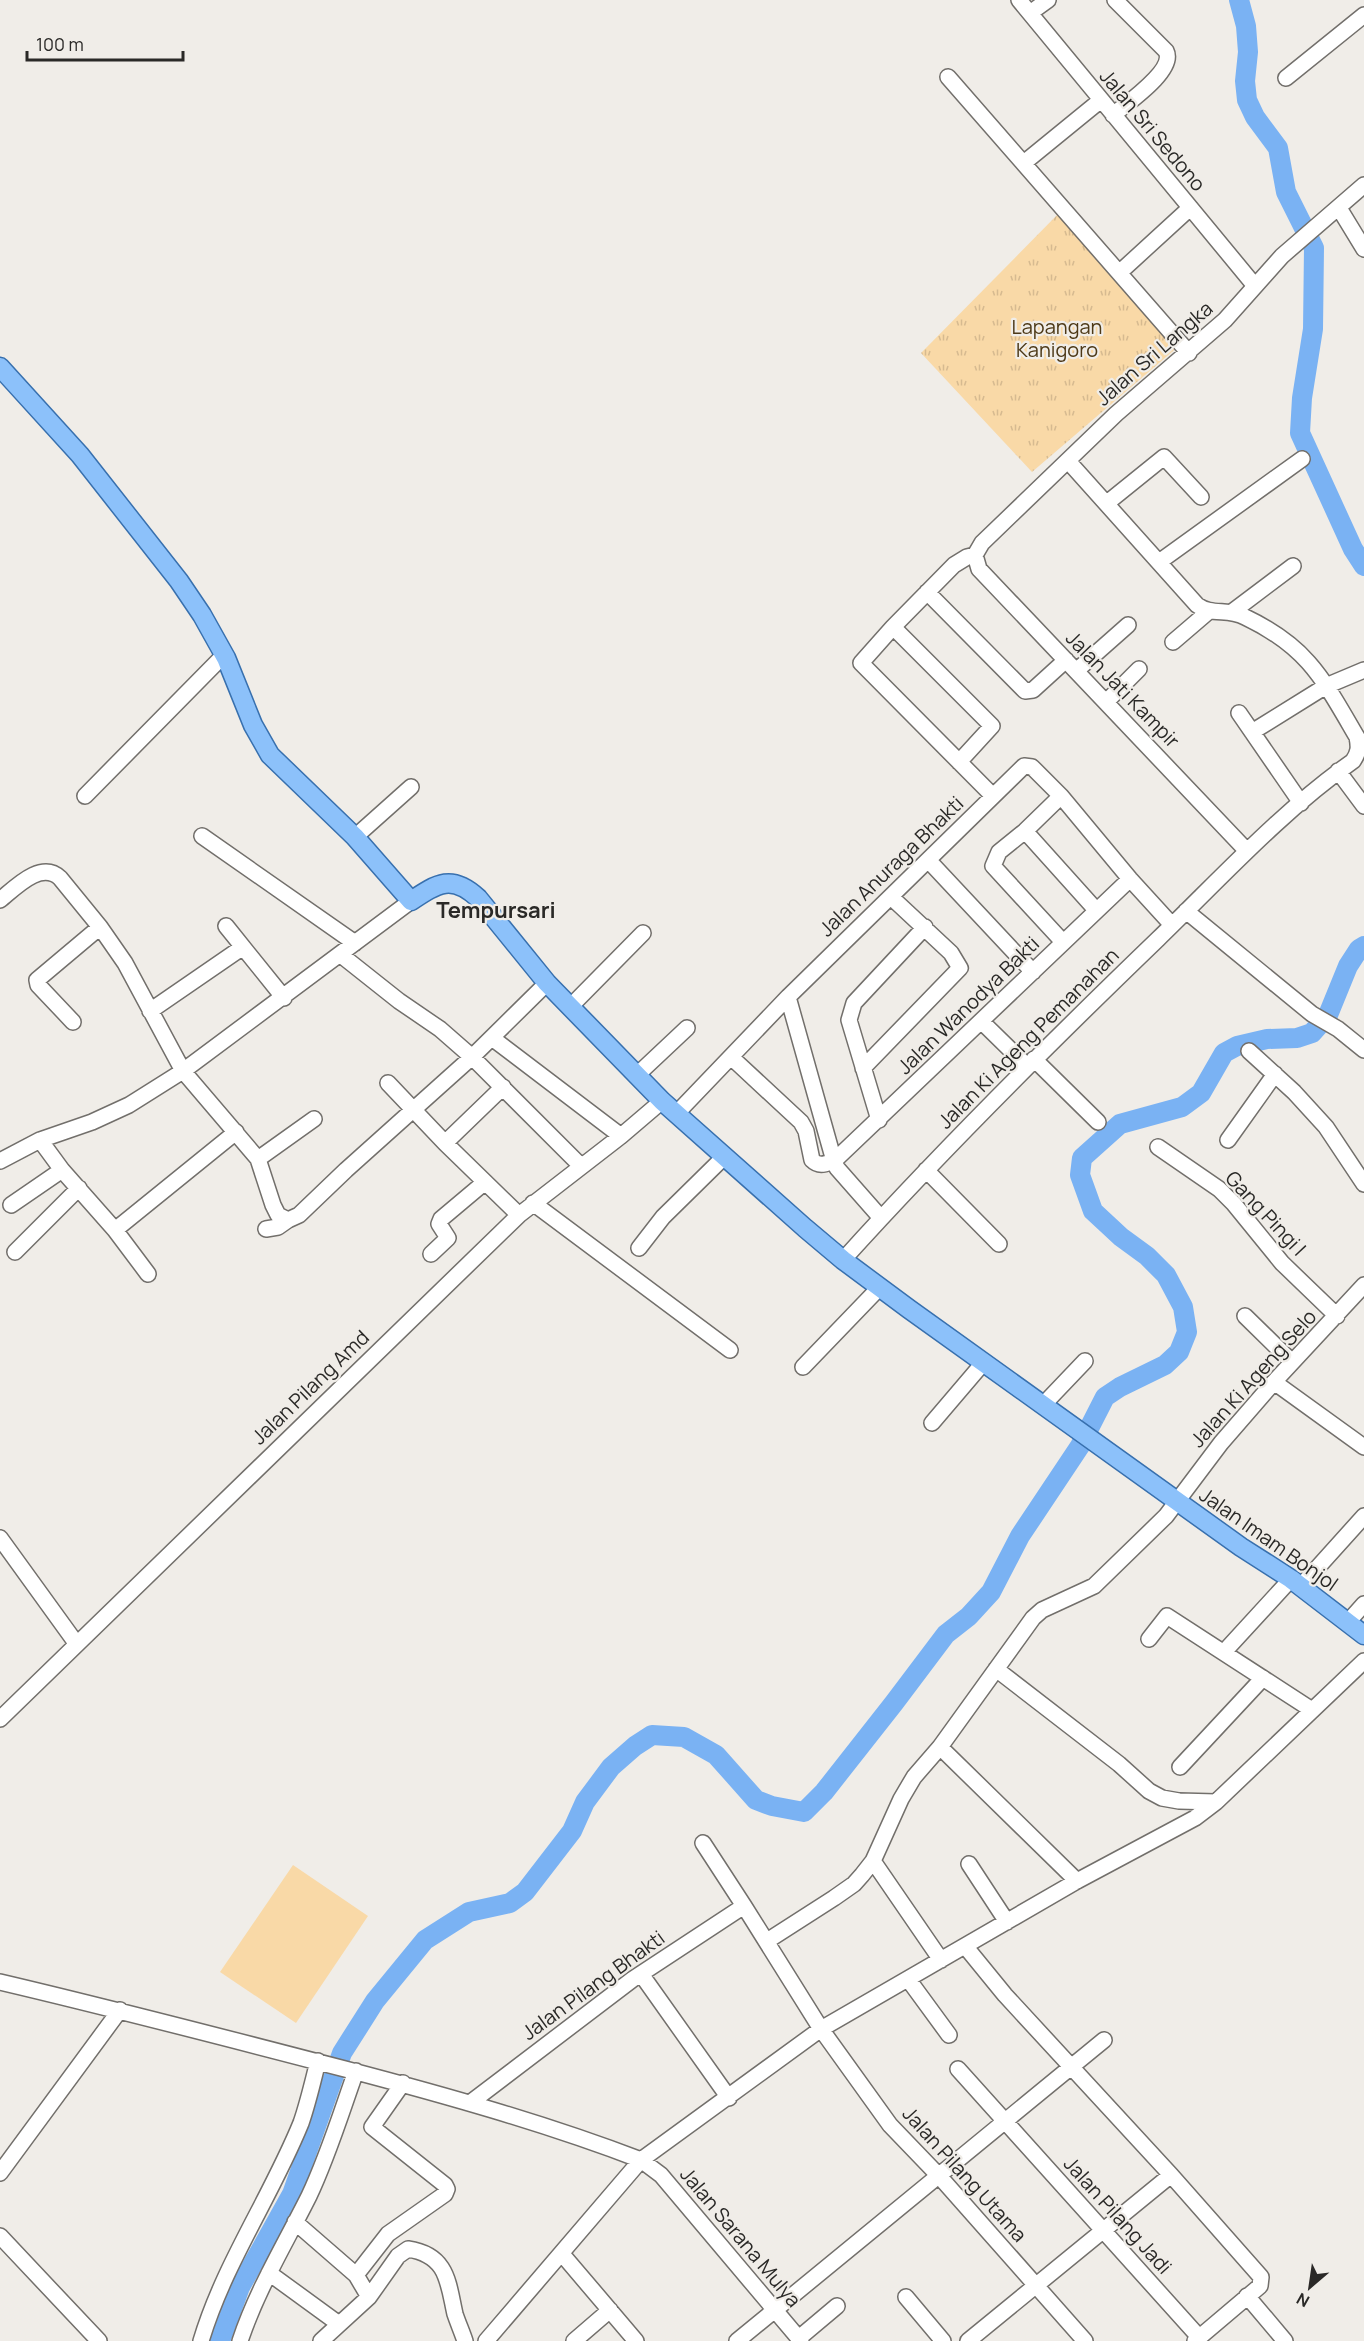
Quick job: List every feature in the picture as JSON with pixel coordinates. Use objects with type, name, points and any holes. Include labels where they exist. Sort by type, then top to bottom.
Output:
[{"type":"main road","points":[[0,366],[80,455],[165,562],[202,615],[225,655],[265,748],[284,771],[355,837],[411,901]]},
{"type":"main road","name":"Jalan Imam Bonjol","points":[[411,901],[441,884],[464,887],[478,898],[547,983],[662,1101],[843,1260],[1241,1547],[1296,1583],[1364,1635]]},
{"type":"street","name":"Jalan Sri Sedono","points":[[1019,0],[1255,286]]},
{"type":"street","points":[[1030,13],[1048,0]]},
{"type":"street","points":[[1113,115],[1164,70],[1168,60],[1166,51],[1115,0]]},
{"type":"street","points":[[1286,78],[1364,15]]},
{"type":"street","points":[[948,77],[1189,352]]},
{"type":"street","points":[[1024,162],[1101,100]]},
{"type":"street","name":"Jalan Sri Langka","points":[[975,555],[982,543],[1124,407],[1225,320],[1282,256],[1364,185]]},
{"type":"street","points":[[1119,273],[1190,208]]},
{"type":"street","points":[[1339,208],[1364,249]]},
{"type":"street","points":[[1107,503],[1164,457],[1201,496]]},
{"type":"street","points":[[1159,562],[1302,459]]},
{"type":"street","points":[[1068,461],[1191,600],[1208,612],[1232,612],[1293,566]]},
{"type":"street","points":[[975,555],[960,560],[892,627],[861,663],[993,796]]},
{"type":"street","name":"Jalan Jati Kampir","points":[[975,555],[975,562],[979,569],[1107,701],[1246,850]]},
{"type":"street","points":[[927,592],[1025,691],[1033,690],[1071,666],[1128,625]]},
{"type":"street","points":[[1173,642],[1208,612]]},
{"type":"street","name":"Jalan Ki Ageng Pemanahan","points":[[843,1260],[1030,1063],[1173,925],[1246,850],[1338,771],[1353,761],[1359,745],[1357,737],[1313,666],[1289,643],[1232,612]]},
{"type":"street","points":[[892,627],[991,724],[992,728],[958,762]]},
{"type":"street","points":[[85,796],[225,655]]},
{"type":"street","points":[[1107,701],[1139,669]]},
{"type":"street","points":[[1252,732],[1326,686],[1364,670]]},
{"type":"street","points":[[1239,713],[1301,803]]},
{"type":"street","name":"Jalan Anuraga Bhakti","points":[[676,1114],[788,997],[1024,766],[1032,767],[1060,796]]},
{"type":"street","points":[[1338,771],[1364,806]]},
{"type":"street","points":[[355,837],[411,788]]},
{"type":"street","points":[[1063,942],[994,868],[993,863],[997,854],[1025,831],[1060,796],[1130,879],[1173,925]]},
{"type":"street","points":[[1025,831],[1096,910]]},
{"type":"street","points":[[202,836],[355,943]]},
{"type":"street","points":[[929,861],[1033,972]]},
{"type":"street","points":[[0,900],[34,875],[45,871],[60,878],[100,927],[125,963],[183,1071],[258,1160],[273,1205],[278,1215],[288,1220]]},
{"type":"street","name":"Jalan Wanodya Bakti","points":[[834,1161],[1130,879]]},
{"type":"street","points":[[863,1068],[959,971],[956,960],[891,897]]},
{"type":"street","points":[[0,1161],[40,1140],[112,1114],[183,1071],[284,998],[411,901]]},
{"type":"street","points":[[1186,911],[1312,1014],[1338,1029],[1364,1050]]},
{"type":"street","points":[[226,926],[284,998]]},
{"type":"street","points":[[73,1022],[38,985],[37,980],[100,927]]},
{"type":"street","points":[[879,1120],[849,1020],[851,1008],[924,927]]},
{"type":"street","points":[[570,1007],[643,933]]},
{"type":"street","points":[[150,1011],[243,947]]},
{"type":"street","points":[[341,955],[399,1001],[440,1029],[472,1057],[581,1166]]},
{"type":"street","points":[[266,1229],[278,1227],[299,1215],[472,1057],[547,983]]},
{"type":"street","points":[[788,997],[834,1161],[881,1218]]},
{"type":"street","points":[[981,1021],[1098,1122]]},
{"type":"street","points":[[637,1076],[687,1028]]},
{"type":"street","points":[[492,1038],[621,1136]]},
{"type":"street","points":[[1249,1051],[1275,1074],[1326,1127],[1364,1184]]},
{"type":"street","points":[[731,1057],[801,1122],[806,1131],[812,1160],[820,1165],[834,1161]]},
{"type":"street","points":[[1228,1140],[1275,1074]]},
{"type":"street","points":[[388,1083],[412,1110],[519,1215]]},
{"type":"street","points":[[445,1143],[502,1087]]},
{"type":"street","name":"Jalan Pilang Amd","points":[[0,1719],[519,1215],[621,1136],[662,1101]]},
{"type":"street","points":[[258,1160],[314,1119]]},
{"type":"street","points":[[115,1230],[236,1132]]},
{"type":"street","points":[[40,1140],[62,1170],[115,1230],[148,1274]]},
{"type":"street","name":"Gang Pingi I","points":[[1158,1147],[1219,1189],[1282,1263],[1337,1316]]},
{"type":"street","points":[[639,1248],[663,1217],[724,1157]]},
{"type":"street","points":[[11,1205],[62,1170]]},
{"type":"street","points":[[926,1170],[999,1244]]},
{"type":"street","points":[[431,1254],[448,1238],[440,1221],[485,1182]]},
{"type":"street","points":[[15,1252],[79,1188]]},
{"type":"street","points":[[533,1203],[729,1350]]},
{"type":"street","name":"Jalan Ki Ageng Selo","points":[[766,1941],[854,1884],[873,1861],[907,1789],[1035,1616],[1042,1610],[1094,1586],[1178,1502],[1221,1443],[1292,1362],[1364,1286]]},
{"type":"street","points":[[803,1367],[880,1287]]},
{"type":"street","points":[[1245,1316],[1292,1362]]},
{"type":"street","points":[[1044,1404],[1085,1361]]},
{"type":"street","points":[[932,1423],[984,1362]]},
{"type":"street","points":[[1274,1382],[1364,1447]]},
{"type":"street","points":[[1224,1652],[1364,1516]]},
{"type":"street","points":[[0,1538],[76,1643]]},
{"type":"street","points":[[1347,1623],[1364,1604]]},
{"type":"street","points":[[1149,1639],[1167,1616],[1312,1710]]},
{"type":"street","points":[[486,2341],[643,2162],[821,2029],[1077,1881],[1195,1818],[1216,1802],[1364,1661]]},
{"type":"street","points":[[996,1669],[1119,1764],[1149,1791],[1162,1798],[1179,1801],[1216,1802]]},
{"type":"street","points":[[1180,1767],[1263,1678]]},
{"type":"street","points":[[940,1747],[1077,1881]]},
{"type":"street","name":"Jalan Pilang Utama","points":[[703,1844],[821,2029],[890,2125],[940,2177],[1085,2341]]},
{"type":"street","points":[[873,1861],[941,1960]]},
{"type":"street","points":[[969,1864],[1007,1922]]},
{"type":"street","name":"Jalan Pilang Bhakti","points":[[470,2103],[641,1974],[744,1906]]},
{"type":"street","points":[[965,1946],[1005,1995],[1171,2175],[1261,2277],[1260,2286],[1197,2339]]},
{"type":"street","points":[[641,1974],[729,2098]]},
{"type":"street","points":[[908,1979],[950,2035]]},
{"type":"street","points":[[0,1982],[120,2010],[403,2083],[470,2103],[643,2162]]},
{"type":"street","points":[[0,2173],[120,2010]]},
{"type":"street","points":[[737,2341],[940,2177],[1104,2040]]},
{"type":"street","points":[[201,2341],[206,2323],[238,2250],[275,2181],[301,2121],[321,2062]]},
{"type":"street","name":"Jalan Pilang Jadi","points":[[958,2069],[1104,2230],[1197,2339]]},
{"type":"street","points":[[240,2341],[269,2272],[324,2159],[352,2070]]},
{"type":"street","points":[[356,2275],[388,2234],[445,2194],[447,2189],[445,2185],[372,2127],[403,2083]]},
{"type":"street","name":"Jalan Sarana Mulya","points":[[643,2162],[661,2175],[800,2340]]},
{"type":"street","points":[[968,2341],[1171,2175]]},
{"type":"street","points":[[295,2222],[356,2275],[369,2297]]},
{"type":"street","points":[[0,2236],[99,2341]]},
{"type":"street","points":[[321,2341],[369,2297],[405,2249],[427,2256],[440,2264],[448,2276],[456,2317],[465,2341]]},
{"type":"street","points":[[562,2254],[636,2341]]},
{"type":"street","points":[[269,2272],[339,2324]]},
{"type":"street","points":[[1247,2296],[1285,2341]]},
{"type":"street","points":[[906,2297],[943,2341]]},
{"type":"street","points":[[800,2340],[837,2306]]},
{"type":"street","points":[[574,2341],[610,2310]]},
{"type":"green space","name":"Lapangan Kanigoro","points":[[1063,209],[1180,345],[1032,472],[921,353]]},
{"type":"green space","points":[[293,1865],[368,1916],[296,2023],[220,1972]]},
{"type":"waterway","points":[[1239,0],[1246,26],[1247,100],[1255,117],[1278,148],[1286,192],[1314,248],[1313,329],[1302,398],[1300,433],[1353,549],[1364,566]]},
{"type":"waterway","points":[[220,2341],[240,2287],[292,2194],[342,2053],[375,2001],[425,1940],[469,1912],[510,1903],[525,1892],[572,1831],[585,1802],[611,1767],[652,1735],[684,1737],[716,1755],[756,1800],[772,1806],[804,1812],[824,1792],[946,1634],[969,1616],[991,1592],[1020,1536],[1080,1446],[1105,1397],[1165,1365],[1179,1352],[1187,1332],[1183,1307],[1166,1275],[1093,1211],[1080,1175],[1082,1158],[1120,1124],[1182,1107],[1201,1093],[1224,1053],[1237,1046],[1267,1039],[1297,1038],[1312,1033],[1328,1015],[1348,966],[1359,949],[1364,946]]},
{"type":"district","name":"Tempursari","points":[[496,910]]}]
